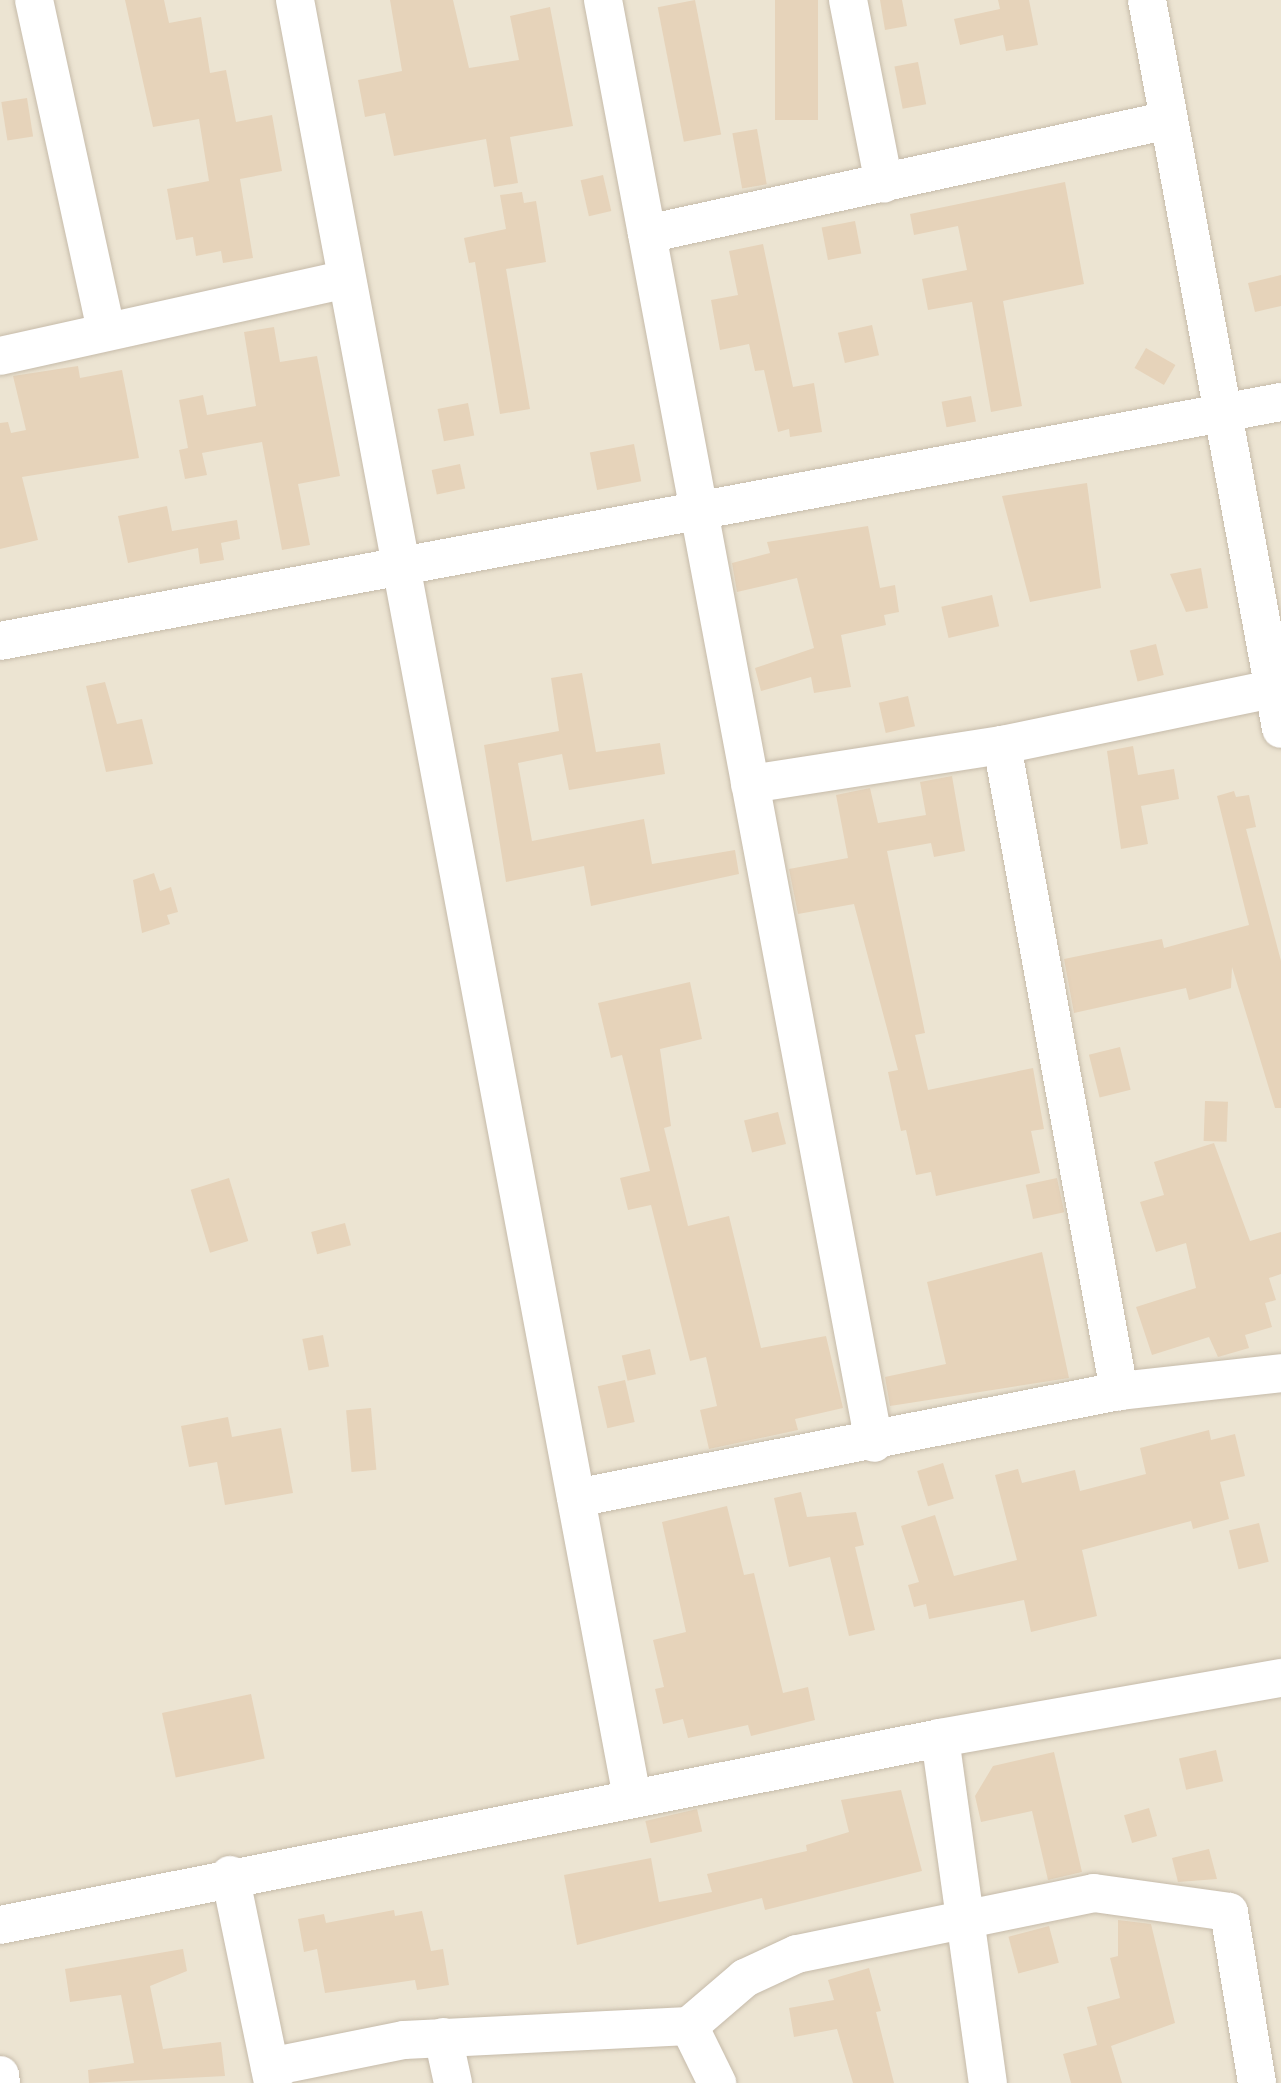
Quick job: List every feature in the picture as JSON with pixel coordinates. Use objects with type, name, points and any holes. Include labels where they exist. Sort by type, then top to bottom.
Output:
[{"type":"street","points":[[34,0],[106,331]]},
{"type":"street","points":[[294,0],[632,1798]]},
{"type":"street","points":[[603,0],[874,1443]]},
{"type":"street","points":[[848,0],[884,183]]},
{"type":"street","points":[[1147,0],[1223,413],[1267,581],[1274,689],[1281,729]]},
{"type":"street","points":[[647,234],[1169,120]]},
{"type":"street","points":[[0,356],[347,279]]},
{"type":"street","points":[[0,641],[1281,402]]},
{"type":"street","points":[[750,784],[1002,744],[1274,689]]},
{"type":"street","points":[[1002,744],[1119,1391]]},
{"type":"street","points":[[576,1498],[874,1443],[1119,1391],[1281,1373]]},
{"type":"street","points":[[0,1925],[230,1875],[940,1738],[1281,1678]]},
{"type":"street","points":[[940,1738],[988,2083]]},
{"type":"street","points":[[230,1875],[271,2075],[443,2037],[689,2026],[745,1978],[797,1954],[967,1914],[1094,1893],[1228,1912],[1257,2083]]},
{"type":"street","points":[[689,2026],[717,2083]]},
{"type":"street","points":[[443,2037],[453,2083]]},
{"type":"street","points":[[0,2075],[2,2083]]},
{"type":"shaded area","points":[[0,0],[1281,0],[1281,2083],[0,2083]]},
{"type":"building","points":[[125,0],[164,0],[169,23],[201,17],[210,73],[226,70],[236,122],[272,115],[282,171],[240,179],[253,258],[223,263],[221,251],[196,256],[193,237],[176,240],[167,189],[209,181],[199,119],[153,127]]},
{"type":"building","points":[[390,0],[453,0],[469,68],[519,60],[510,16],[550,7],[573,126],[510,137],[518,183],[494,187],[486,139],[394,156],[385,113],[365,117],[358,80],[402,71]]},
{"type":"building","points":[[695,0],[721,134],[684,142],[658,7]]},
{"type":"building","points":[[775,0],[818,0],[818,120],[775,120]]},
{"type":"building","points":[[880,0],[902,0],[907,26],[885,30]]},
{"type":"building","points":[[998,0],[1029,0],[1038,45],[1006,51],[1003,35],[960,45],[954,19],[1000,9]]},
{"type":"building","points":[[918,62],[926,104],[903,109],[894,67]]},
{"type":"building","points":[[27,98],[33,137],[7,141],[1,102]]},
{"type":"building","points":[[757,129],[767,184],[742,188],[732,133]]},
{"type":"building","points":[[603,175],[611,211],[589,216],[581,180]]},
{"type":"building","points":[[1065,182],[1084,284],[1003,301],[1022,406],[991,412],[972,302],[928,310],[922,279],[967,270],[958,226],[914,235],[910,214]]},
{"type":"building","points":[[522,192],[524,203],[536,201],[546,262],[506,269],[530,409],[500,414],[475,262],[469,263],[464,238],[506,229],[500,195]]},
{"type":"building","points":[[855,221],[861,253],[828,260],[822,227]]},
{"type":"building","points":[[763,244],[793,387],[814,383],[822,432],[790,437],[789,429],[778,432],[764,370],[755,371],[749,344],[720,350],[711,300],[738,295],[729,251]]},
{"type":"building","points":[[1281,275],[1281,306],[1255,312],[1248,283]]},
{"type":"building","points":[[872,325],[879,355],[845,363],[838,333]]},
{"type":"building","points":[[274,327],[280,362],[317,356],[340,476],[298,484],[310,545],[282,550],[262,442],[202,453],[207,475],[185,479],[179,450],[188,448],[179,400],[203,395],[207,415],[256,406],[244,332]]},
{"type":"building","points":[[1146,348],[1175,365],[1164,385],[1134,368]]},
{"type":"building","points":[[78,366],[80,378],[122,370],[139,458],[22,477],[38,540],[0,549],[0,423],[8,422],[11,433],[26,430],[13,376]]},
{"type":"building","points":[[971,396],[976,422],[947,427],[942,402]]},
{"type":"building","points":[[468,403],[474,435],[444,441],[438,409]]},
{"type":"building","points":[[634,444],[641,481],[597,490],[590,453]]},
{"type":"building","points":[[460,464],[465,488],[437,494],[432,470]]},
{"type":"building","points":[[1087,483],[1101,588],[1030,602],[1002,496]]},
{"type":"building","points":[[167,506],[172,531],[237,520],[240,539],[221,543],[224,560],[200,564],[198,548],[128,563],[118,516]]},
{"type":"building","points":[[868,526],[880,588],[895,585],[899,612],[884,615],[886,625],[841,635],[851,687],[814,693],[811,677],[761,691],[755,668],[814,648],[797,578],[737,592],[732,563],[770,553],[767,542]]},
{"type":"building","points":[[1201,568],[1208,608],[1186,612],[1170,574]]},
{"type":"building","points":[[992,595],[999,626],[949,638],[941,607]]},
{"type":"building","points":[[1156,644],[1164,675],[1138,682],[1130,651]]},
{"type":"building","points":[[582,673],[596,752],[660,743],[665,774],[569,790],[562,754],[518,763],[532,841],[644,819],[652,864],[735,850],[739,874],[591,906],[584,866],[506,882],[484,745],[559,731],[551,678]]},
{"type":"building","points":[[105,682],[117,724],[142,719],[153,764],[106,772],[86,686]]},
{"type":"building","points":[[908,696],[915,726],[886,733],[879,703]]},
{"type":"building","points":[[1133,746],[1138,775],[1174,769],[1179,799],[1141,806],[1148,844],[1121,849],[1107,751]]},
{"type":"building","points":[[952,776],[965,851],[934,857],[931,843],[887,851],[925,1033],[915,1035],[928,1090],[1033,1068],[1044,1129],[1031,1131],[1040,1173],[936,1196],[931,1172],[916,1175],[906,1130],[901,1131],[888,1072],[898,1070],[854,904],[798,914],[789,869],[848,858],[836,795],[870,788],[878,823],[926,815],[920,782]]},
{"type":"building","points":[[1234,791],[1236,797],[1249,795],[1256,827],[1246,829],[1281,961],[1281,1108],[1275,1108],[1232,967],[1231,988],[1189,1000],[1186,988],[1074,1013],[1064,959],[1162,939],[1164,948],[1249,925],[1217,796]]},
{"type":"building","points":[[154,873],[160,891],[171,887],[178,912],[167,915],[170,924],[142,933],[133,880]]},
{"type":"building","points":[[690,982],[702,1039],[660,1049],[671,1126],[664,1128],[688,1226],[729,1216],[761,1348],[826,1336],[843,1408],[795,1419],[798,1430],[709,1449],[700,1410],[717,1406],[706,1357],[690,1361],[651,1205],[628,1210],[620,1178],[650,1171],[622,1055],[611,1058],[598,1003]]},
{"type":"building","points":[[1120,1047],[1131,1090],[1100,1097],[1089,1055]]},
{"type":"building","points":[[1205,1101],[1228,1102],[1227,1142],[1204,1141]]},
{"type":"building","points":[[778,1112],[786,1144],[752,1152],[744,1120]]},
{"type":"building","points":[[1214,1143],[1250,1241],[1281,1232],[1281,1274],[1269,1278],[1276,1300],[1265,1303],[1272,1327],[1245,1335],[1249,1348],[1218,1357],[1209,1337],[1152,1355],[1136,1307],[1196,1288],[1186,1243],[1156,1252],[1140,1202],[1164,1195],[1154,1162]]},
{"type":"building","points":[[229,1178],[248,1241],[210,1253],[191,1190]]},
{"type":"building","points":[[1057,1178],[1064,1212],[1033,1219],[1026,1185]]},
{"type":"building","points":[[345,1223],[351,1245],[317,1254],[311,1232]]},
{"type":"building","points":[[1042,1252],[1069,1378],[890,1406],[885,1377],[946,1364],[927,1282]]},
{"type":"building","points":[[323,1335],[329,1366],[308,1370],[302,1339]]},
{"type":"building","points":[[650,1349],[656,1374],[628,1381],[622,1356]]},
{"type":"building","points":[[625,1380],[635,1422],[607,1428],[598,1386]]},
{"type":"building","points":[[371,1408],[376,1470],[351,1472],[346,1410]]},
{"type":"building","points":[[228,1417],[232,1437],[281,1428],[293,1493],[225,1505],[217,1462],[189,1467],[181,1426]]},
{"type":"building","points":[[1209,1430],[1211,1440],[1235,1434],[1245,1476],[1220,1482],[1229,1519],[1193,1529],[1191,1521],[1082,1550],[1097,1616],[1031,1632],[1024,1600],[929,1619],[926,1604],[914,1607],[908,1585],[919,1582],[901,1526],[935,1515],[954,1576],[1017,1560],[995,1475],[1018,1469],[1022,1483],[1075,1470],[1080,1491],[1146,1474],[1140,1448]]},
{"type":"building","points":[[943,1463],[954,1498],[928,1506],[917,1471]]},
{"type":"building","points":[[801,1492],[807,1517],[856,1512],[864,1545],[855,1547],[875,1630],[849,1636],[830,1557],[789,1567],[774,1498]]},
{"type":"building","points":[[727,1506],[744,1575],[754,1573],[783,1693],[808,1687],[815,1720],[751,1736],[748,1725],[688,1738],[683,1719],[663,1724],[655,1689],[664,1687],[653,1640],[686,1632],[662,1522]]},
{"type":"building","points":[[1259,1523],[1269,1562],[1239,1569],[1229,1530]]},
{"type":"building","points":[[251,1694],[265,1759],[176,1777],[162,1713]]},
{"type":"building","points":[[1216,1750],[1223,1781],[1186,1790],[1179,1759]]},
{"type":"building","points":[[1054,1752],[1082,1872],[1048,1880],[1032,1811],[981,1822],[975,1796],[993,1766]]},
{"type":"building","points":[[901,1790],[922,1871],[765,1910],[762,1898],[577,1945],[564,1875],[651,1858],[659,1902],[712,1892],[707,1874],[807,1851],[806,1845],[849,1832],[841,1800]]},
{"type":"building","points":[[1149,1808],[1157,1836],[1132,1843],[1124,1815]]},
{"type":"building","points":[[697,1809],[702,1831],[651,1843],[645,1821]]},
{"type":"building","points":[[1209,1849],[1217,1879],[1178,1882],[1172,1858]]},
{"type":"building","points":[[394,1910],[395,1916],[422,1911],[431,1951],[443,1949],[449,1985],[417,1990],[415,1980],[325,1993],[317,1949],[304,1952],[298,1919],[324,1914],[326,1923]]},
{"type":"building","points":[[1118,1920],[1151,1924],[1175,2023],[1111,2046],[1122,2083],[1071,2083],[1063,2054],[1097,2045],[1087,2007],[1120,1998],[1110,1958],[1118,1956]]},
{"type":"building","points":[[1049,1926],[1059,1963],[1018,1974],[1008,1937]]},
{"type":"building","points":[[183,1949],[187,1971],[150,1986],[163,2049],[221,2042],[225,2076],[89,2083],[88,2070],[134,2063],[121,1995],[70,2002],[65,1969]]},
{"type":"building","points":[[869,1968],[894,2083],[853,2083],[837,2029],[794,2037],[789,2008],[834,2000],[828,1980]]}]
